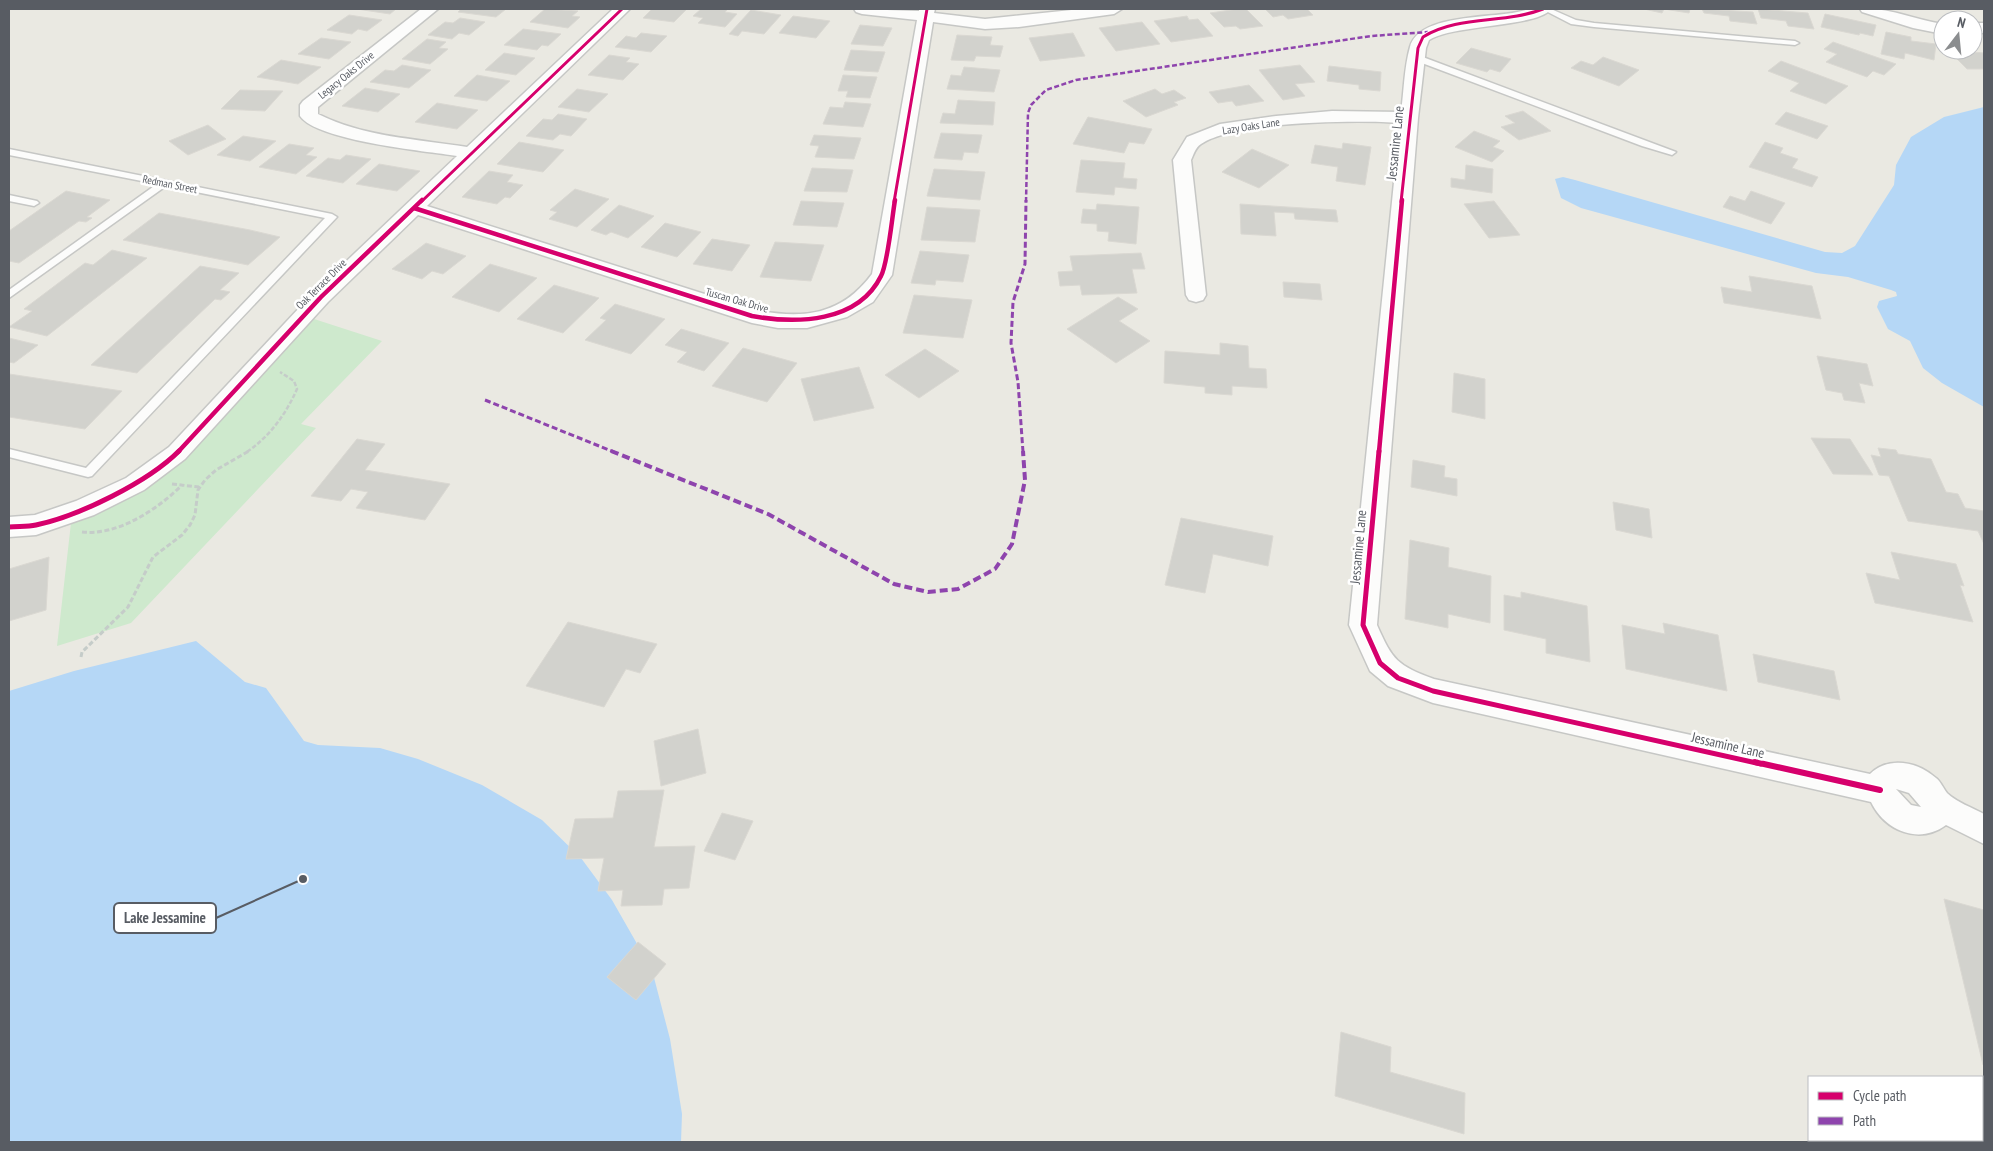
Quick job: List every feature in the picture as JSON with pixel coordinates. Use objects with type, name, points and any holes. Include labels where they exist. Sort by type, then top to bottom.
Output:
[{"type":"street","name":"Legacy Oaks Drive","points":[[430,9],[309,105],[309,116],[324,125],[350,133],[471,153]]},
{"type":"street","name":"Oak Terrace Drive","points":[[9,527],[36,525],[79,510],[135,484],[177,453],[321,297],[622,9]]},
{"type":"street","points":[[862,9],[927,13],[985,24],[1019,22],[1114,9]]},
{"type":"street","name":"Jessamine Lane","points":[[1545,9],[1516,17],[1461,25],[1433,32],[1423,38],[1418,48],[1409,118],[1362,625],[1380,663],[1398,678],[1433,691],[1880,790],[1883,798],[1896,812],[1915,820],[1931,820],[1938,810],[1937,803],[1984,830]]},
{"type":"street","points":[[1868,9],[1919,25],[1933,27]]},
{"type":"street","name":"Tuscan Oak Drive","points":[[414,208],[752,316],[778,321],[807,321],[839,312],[866,297],[882,275],[927,13]]},
{"type":"street","name":"Lazy Oaks Lane","points":[[1196,295],[1182,160],[1186,147],[1198,137],[1224,129],[1313,116],[1360,114],[1409,118]]},
{"type":"lane","points":[[1545,9],[1574,22],[1594,25],[1795,43]]},
{"type":"lane","points":[[1416,58],[1645,144],[1672,152]]},
{"type":"lane","name":"Redman Street","points":[[9,152],[332,217],[88,473],[9,453]]},
{"type":"lane","points":[[9,295],[165,183]]},
{"type":"lane","points":[[9,198],[34,203]]},
{"type":"path","points":[[82,657],[82,652],[123,611],[137,590],[147,566],[154,556],[181,538],[192,524],[197,512],[199,487],[218,470],[249,451],[279,422],[297,389],[294,381],[279,371]]},
{"type":"path","points":[[79,510],[80,532],[97,535],[119,526],[169,497],[182,485]]},
{"type":"green space","points":[[311,318],[382,341],[301,424],[316,428],[131,623],[57,646],[71,523],[135,494]]},
{"type":"water","points":[[1984,107],[1984,407],[1942,383],[1923,368],[1910,341],[1888,329],[1877,307],[1879,301],[1897,296],[1896,292],[1848,277],[1816,273],[1581,208],[1561,198],[1555,179],[1563,177],[1575,180],[1825,252],[1842,253],[1855,246],[1894,185],[1896,165],[1911,137],[1944,117]]},
{"type":"water","points":[[196,641],[245,682],[266,688],[304,741],[318,745],[380,748],[418,759],[482,785],[542,820],[581,858],[612,900],[652,970],[670,1039],[682,1114],[681,1142],[9,1142],[9,691],[74,671]]},
{"type":"building","points":[[357,9],[396,9],[390,14]]},
{"type":"building","points":[[461,9],[506,9],[496,17],[458,12]]},
{"type":"building","points":[[545,9],[578,11],[572,16],[580,17],[568,28],[530,22]]},
{"type":"building","points":[[652,9],[687,9],[674,22],[643,18]]},
{"type":"building","points":[[701,9],[728,9],[725,12],[737,14],[725,27],[698,23],[703,18],[693,16]]},
{"type":"building","points":[[1246,9],[1263,26],[1240,29],[1236,26],[1224,27],[1210,13]]},
{"type":"building","points":[[1265,9],[1307,9],[1313,15],[1288,19],[1283,15],[1273,17]]},
{"type":"building","points":[[1644,9],[1664,9],[1662,13]]},
{"type":"building","points":[[1664,9],[1690,9],[1689,13]]},
{"type":"building","points":[[1702,9],[1753,12],[1757,24],[1730,21],[1729,16],[1704,13]]},
{"type":"building","points":[[1758,9],[1808,13],[1814,29],[1788,26],[1786,21],[1761,18]]},
{"type":"building","points":[[751,10],[781,15],[764,34],[742,31],[738,36],[729,34]]},
{"type":"building","points":[[1825,14],[1876,25],[1873,36],[1821,27]]},
{"type":"building","points":[[349,15],[382,20],[367,31],[358,29],[352,34],[327,30]]},
{"type":"building","points":[[793,16],[830,21],[816,38],[779,33]]},
{"type":"building","points":[[1187,16],[1189,20],[1198,19],[1213,36],[1171,42],[1154,21]]},
{"type":"building","points":[[460,18],[485,22],[469,35],[459,33],[452,39],[428,35],[445,22],[453,23]]},
{"type":"building","points":[[1142,22],[1160,44],[1116,51],[1099,28]]},
{"type":"building","points":[[860,25],[892,28],[883,46],[851,44]]},
{"type":"building","points":[[523,29],[561,34],[548,46],[542,45],[537,50],[504,45]]},
{"type":"building","points":[[1886,32],[1911,37],[1911,41],[1933,44],[1933,60],[1905,53],[1904,59],[1881,54]]},
{"type":"building","points":[[641,33],[667,36],[651,52],[615,47],[626,36],[636,38]]},
{"type":"building","points":[[1073,33],[1085,56],[1040,61],[1029,38]]},
{"type":"building","points":[[957,35],[992,37],[990,45],[1003,46],[1000,57],[976,56],[974,61],[951,60]]},
{"type":"building","points":[[321,38],[351,42],[329,59],[298,54]]},
{"type":"building","points":[[427,39],[446,42],[439,48],[448,49],[430,64],[402,59]]},
{"type":"building","points":[[1833,42],[1896,64],[1884,75],[1873,71],[1867,77],[1826,62],[1837,54],[1824,49]]},
{"type":"building","points":[[1471,48],[1511,59],[1500,72],[1490,69],[1487,72],[1456,63]]},
{"type":"building","points":[[851,50],[885,52],[878,72],[844,70]]},
{"type":"building","points":[[504,53],[535,58],[516,75],[485,70]]},
{"type":"building","points":[[1984,53],[1984,69],[1967,69],[1958,60],[1983,60]]},
{"type":"building","points":[[609,55],[630,58],[626,62],[639,64],[623,80],[588,75]]},
{"type":"building","points":[[1603,57],[1639,70],[1619,86],[1571,68],[1581,61],[1593,65]]},
{"type":"building","points":[[281,60],[321,67],[298,84],[257,77]]},
{"type":"building","points":[[1781,61],[1848,86],[1826,104],[1790,91],[1799,83],[1768,71]]},
{"type":"building","points":[[402,65],[431,70],[409,88],[370,82],[385,70],[394,71]]},
{"type":"building","points":[[1300,65],[1315,82],[1295,84],[1305,96],[1283,100],[1259,70]]},
{"type":"building","points":[[1329,66],[1381,72],[1380,91],[1359,89],[1359,85],[1327,81]]},
{"type":"building","points":[[964,67],[1000,70],[994,92],[947,89],[951,75],[961,76]]},
{"type":"building","points":[[477,75],[510,81],[487,101],[454,96]]},
{"type":"building","points":[[843,75],[877,77],[870,98],[846,97],[848,91],[838,91]]},
{"type":"building","points":[[1249,85],[1264,101],[1236,106],[1232,101],[1218,103],[1209,92]]},
{"type":"building","points":[[365,88],[400,94],[378,112],[342,106]]},
{"type":"building","points":[[577,89],[608,94],[589,112],[558,107]]},
{"type":"building","points":[[1155,89],[1162,94],[1174,90],[1186,98],[1174,102],[1178,105],[1146,117],[1123,101]]},
{"type":"building","points":[[240,90],[283,91],[265,111],[221,109]]},
{"type":"building","points":[[958,100],[995,102],[993,125],[940,123],[943,113],[955,114]]},
{"type":"building","points":[[845,102],[871,104],[863,127],[823,124],[830,107],[843,108]]},
{"type":"building","points":[[437,103],[478,110],[457,129],[415,122]]},
{"type":"building","points":[[1523,111],[1551,131],[1519,140],[1501,127],[1515,123],[1505,116]]},
{"type":"building","points":[[1786,112],[1828,126],[1817,139],[1775,124]]},
{"type":"building","points":[[558,114],[587,119],[571,136],[560,134],[553,140],[526,136],[543,119],[552,120]]},
{"type":"building","points":[[1088,117],[1152,129],[1144,144],[1129,142],[1124,153],[1073,144]]},
{"type":"building","points":[[208,125],[226,139],[188,155],[169,141]]},
{"type":"building","points":[[1474,131],[1500,141],[1493,147],[1504,151],[1492,162],[1455,147]]},
{"type":"building","points":[[941,133],[982,135],[978,153],[964,152],[962,160],[934,158]]},
{"type":"building","points":[[814,135],[861,138],[854,159],[815,157],[819,146],[810,145]]},
{"type":"building","points":[[243,136],[276,141],[250,161],[217,155]]},
{"type":"building","points":[[519,142],[564,150],[543,172],[497,164]]},
{"type":"building","points":[[1765,142],[1783,148],[1780,153],[1798,159],[1792,168],[1818,177],[1812,187],[1749,167]]},
{"type":"building","points":[[1343,143],[1371,147],[1365,185],[1336,181],[1338,167],[1311,163],[1315,145],[1342,149]]},
{"type":"building","points":[[289,144],[314,148],[306,155],[317,157],[296,174],[259,167]]},
{"type":"building","points":[[1252,149],[1289,165],[1259,188],[1222,172]]},
{"type":"building","points":[[346,155],[371,159],[343,183],[306,176],[328,158],[340,160]]},
{"type":"building","points":[[1081,160],[1125,163],[1123,178],[1137,179],[1136,189],[1115,187],[1114,195],[1076,192]]},
{"type":"building","points":[[379,164],[420,171],[397,191],[356,184]]},
{"type":"building","points":[[1466,165],[1493,169],[1492,193],[1451,187],[1451,178],[1465,180]]},
{"type":"building","points":[[812,168],[853,170],[847,192],[804,191]]},
{"type":"building","points":[[934,169],[985,172],[980,200],[927,196]]},
{"type":"building","points":[[489,171],[513,175],[507,182],[523,185],[510,198],[505,197],[497,204],[462,197]]},
{"type":"building","points":[[575,189],[609,199],[577,227],[549,219],[557,212],[550,210]]},
{"type":"building","points":[[66,191],[110,200],[87,217],[92,218],[86,222],[79,221],[19,263],[9,261],[9,231]]},
{"type":"building","points":[[1751,191],[1785,203],[1771,224],[1723,207],[1730,196],[1745,201]]},
{"type":"building","points":[[801,201],[844,203],[837,227],[793,225]]},
{"type":"building","points":[[1494,201],[1520,235],[1489,238],[1464,204]]},
{"type":"building","points":[[1097,204],[1139,207],[1136,244],[1108,241],[1109,232],[1097,231],[1097,224],[1081,223],[1083,209],[1096,210]]},
{"type":"building","points":[[1240,204],[1336,210],[1338,222],[1295,219],[1294,213],[1274,212],[1276,236],[1241,234]]},
{"type":"building","points":[[619,205],[654,216],[628,238],[611,232],[606,235],[591,230]]},
{"type":"building","points":[[927,207],[980,210],[975,242],[921,240]]},
{"type":"building","points":[[159,213],[280,237],[248,265],[123,240]]},
{"type":"building","points":[[665,223],[701,232],[677,257],[641,247]]},
{"type":"building","points":[[712,239],[750,245],[732,271],[693,264]]},
{"type":"building","points":[[775,242],[824,245],[811,281],[760,277]]},
{"type":"building","points":[[426,243],[466,256],[443,274],[432,271],[422,279],[392,269]]},
{"type":"building","points":[[112,250],[147,258],[47,336],[9,327],[32,311],[24,309],[85,263],[93,265]]},
{"type":"building","points":[[920,251],[969,255],[963,282],[936,280],[935,285],[911,283]]},
{"type":"building","points":[[1141,253],[1145,269],[1132,269],[1137,293],[1082,295],[1080,285],[1060,286],[1058,272],[1073,271],[1070,256]]},
{"type":"building","points":[[490,264],[537,278],[499,312],[452,297]]},
{"type":"building","points":[[200,266],[239,273],[220,290],[230,292],[221,300],[215,299],[137,373],[91,365]]},
{"type":"building","points":[[1749,276],[1812,286],[1821,319],[1724,303],[1721,287],[1752,292]]},
{"type":"building","points":[[1283,282],[1320,284],[1322,300],[1284,297]]},
{"type":"building","points":[[554,285],[599,298],[563,333],[517,319]]},
{"type":"building","points":[[914,295],[972,300],[963,338],[903,333]]},
{"type":"building","points":[[1118,297],[1138,309],[1119,321],[1150,341],[1116,363],[1067,329]]},
{"type":"building","points":[[615,304],[665,319],[631,354],[585,340],[606,320],[600,318]]},
{"type":"building","points":[[681,329],[729,343],[704,371],[677,362],[687,352],[665,345]]},
{"type":"building","points":[[9,338],[38,345],[14,363],[9,362]]},
{"type":"building","points":[[1220,343],[1248,346],[1249,368],[1266,369],[1267,388],[1232,386],[1232,395],[1205,393],[1205,387],[1164,383],[1165,351],[1220,355]]},
{"type":"building","points":[[743,348],[797,363],[767,402],[712,386]]},
{"type":"building","points":[[925,349],[959,371],[919,398],[885,375]]},
{"type":"building","points":[[1817,356],[1867,364],[1873,386],[1859,383],[1865,403],[1844,400],[1842,393],[1826,390]]},
{"type":"building","points":[[859,367],[874,408],[814,421],[801,379]]},
{"type":"building","points":[[1454,373],[1485,379],[1485,419],[1452,412]]},
{"type":"building","points":[[9,374],[122,391],[85,429],[9,417]]},
{"type":"building","points":[[1811,438],[1850,439],[1873,475],[1833,474]]},
{"type":"building","points":[[357,439],[385,444],[365,470],[450,484],[425,520],[356,508],[368,492],[351,489],[341,501],[311,496]]},
{"type":"building","points":[[1878,448],[1896,450],[1898,454],[1931,459],[1946,492],[1958,494],[1965,508],[1984,511],[1984,544],[1978,531],[1908,521],[1889,476],[1879,475],[1871,455],[1881,457]]},
{"type":"building","points":[[1413,460],[1445,466],[1444,477],[1457,479],[1457,496],[1411,487]]},
{"type":"building","points":[[1613,502],[1649,509],[1652,538],[1616,530]]},
{"type":"building","points":[[1181,518],[1273,536],[1268,566],[1213,554],[1205,593],[1165,585]]},
{"type":"building","points":[[1410,540],[1449,548],[1448,567],[1491,576],[1490,623],[1448,614],[1448,628],[1405,619]]},
{"type":"building","points":[[1891,552],[1956,564],[1964,586],[1960,585],[1973,622],[1875,603],[1866,573],[1900,580]]},
{"type":"building","points":[[49,557],[46,610],[9,621],[9,569]]},
{"type":"building","points":[[1521,592],[1587,606],[1590,662],[1546,653],[1546,639],[1504,630],[1504,595],[1521,598]]},
{"type":"building","points":[[568,622],[657,644],[640,673],[626,669],[604,707],[526,686]]},
{"type":"building","points":[[1663,623],[1718,635],[1727,691],[1626,669],[1622,625],[1665,634]]},
{"type":"building","points":[[1753,654],[1834,671],[1840,700],[1758,682]]},
{"type":"building","points":[[698,729],[706,773],[661,786],[654,741]]},
{"type":"building","points":[[664,790],[654,847],[695,846],[689,888],[664,889],[662,905],[621,906],[623,890],[598,891],[604,858],[566,859],[575,819],[613,818],[618,791]]},
{"type":"building","points":[[722,813],[753,821],[735,860],[704,851]]},
{"type":"building","points":[[1944,899],[1984,910],[1984,1065],[1983,1065]]},
{"type":"building","points":[[638,942],[666,964],[636,1000],[607,977]]},
{"type":"building","points":[[1341,1032],[1391,1047],[1390,1072],[1465,1093],[1464,1134],[1335,1096]]},
{"type":"marked path","points":[[485,400],[768,514],[894,584],[928,592],[958,589],[995,569],[1012,544],[1025,480],[1018,382],[1011,343],[1013,302],[1025,264],[1028,113],[1035,99],[1046,90],[1076,80],[1371,36],[1428,32]]},
{"type":"cycle path","points":[[9,527],[36,525],[85,508],[135,484],[177,453],[321,297],[622,9]]},
{"type":"cycle path","points":[[414,208],[752,316],[778,321],[807,321],[839,312],[866,297],[882,275],[927,9]]},
{"type":"cycle path","points":[[1543,9],[1531,14],[1462,24],[1433,31],[1423,37],[1418,48],[1409,118],[1363,625],[1380,663],[1398,678],[1433,691],[1880,790]]},
{"type":"place","name":"Lake Jessamine","points":[[303,879]]}]
